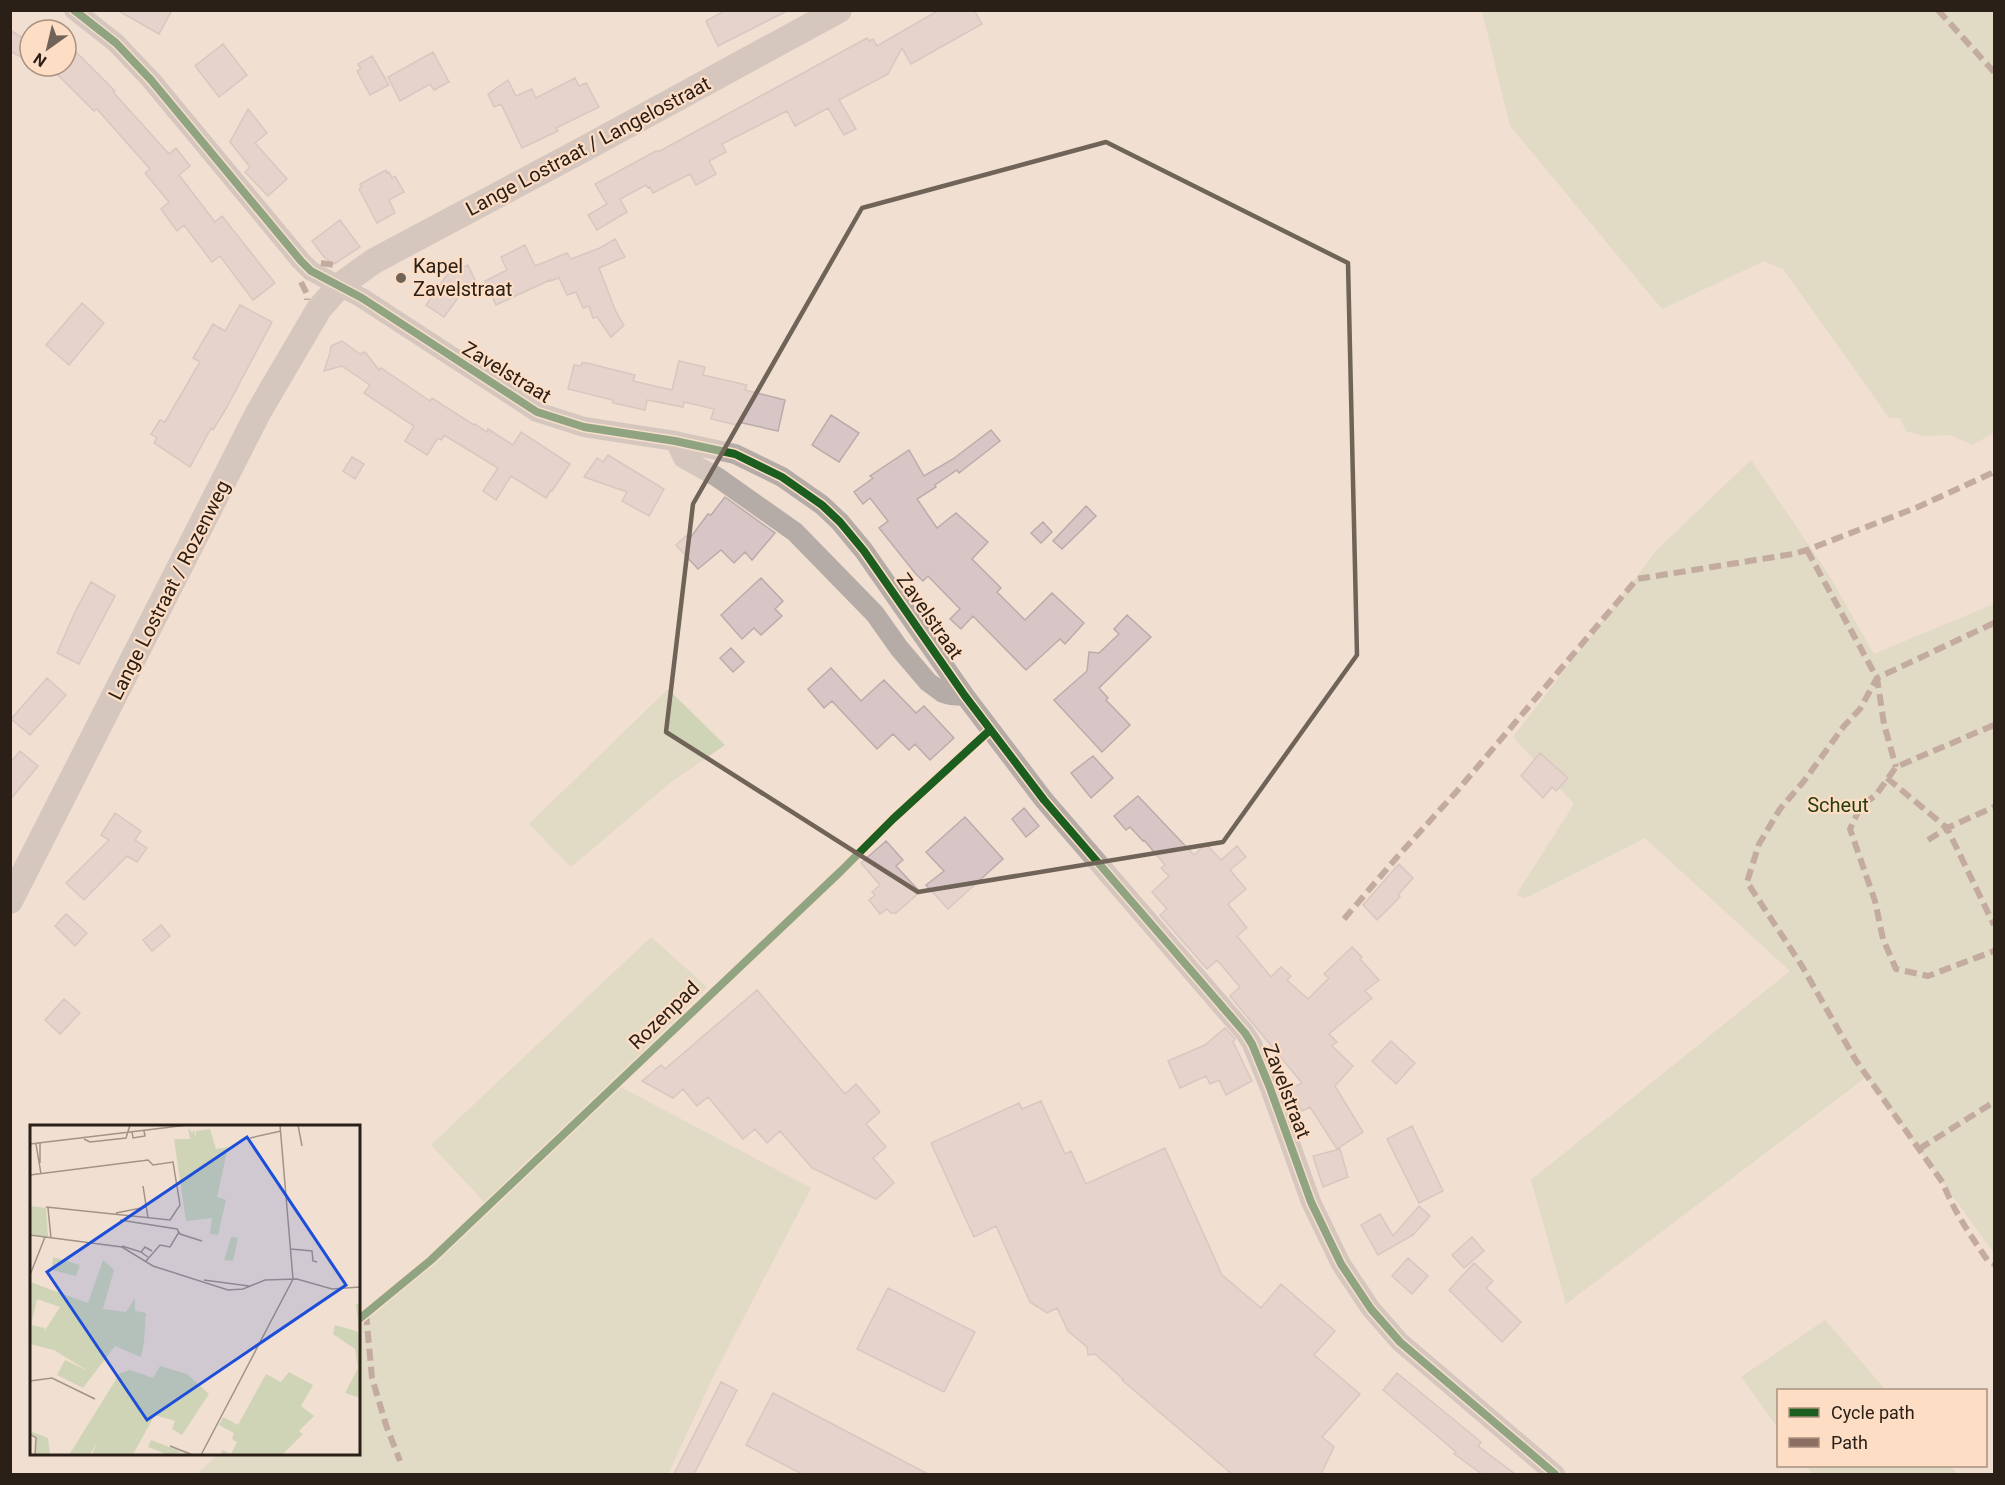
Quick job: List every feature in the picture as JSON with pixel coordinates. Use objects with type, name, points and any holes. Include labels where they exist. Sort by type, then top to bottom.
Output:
[{"type":"street","name":"Zavelstraat","points":[[74,10],[116,44],[151,80],[300,261],[311,271],[362,298],[537,412],[584,427],[675,441],[735,454],[782,477],[822,505],[840,522],[864,551],[965,696],[1044,800],[1245,1033],[1266,1078],[1311,1202],[1341,1264],[1371,1310],[1400,1342],[1555,1474]]},
{"type":"street","name":"Lange Lostraat / Langelostraat","points":[[339,286],[374,261],[839,10]]},
{"type":"street","name":"Lange Lostraat / Rozenweg","points":[[10,901],[258,413],[320,309],[339,286]]},
{"type":"street","name":"Zavelstraat","points":[[675,441],[683,458],[717,477],[795,532],[875,614],[899,648],[928,682],[943,693],[965,696]]},
{"type":"highlighted area","points":[[1106,142],[1348,263],[1357,655],[1223,842],[918,892],[666,732],[693,504],[862,208]]},
{"type":"green space","points":[[1482,11],[1994,11],[1994,433],[1972,445],[1950,435],[1924,436],[1906,431],[1900,418],[1889,418],[1784,270],[1764,261],[1662,309],[1510,126]]},
{"type":"green space","name":"Scheut","points":[[1751,460],[1827,572],[1874,654],[1994,604],[1994,1253],[1866,1077],[1566,1304],[1531,1180],[1790,971],[1645,838],[1525,898],[1516,895],[1574,804],[1513,737],[1657,550]]},
{"type":"green space","points":[[668,689],[725,745],[670,783],[571,867],[529,824]]},
{"type":"green space","points":[[651,937],[707,987],[613,1083],[811,1188],[715,1373],[668,1474],[197,1474],[218,1455],[360,1455],[360,1319],[488,1206],[431,1145]]},
{"type":"green space","points":[[1825,1320],[1885,1389],[1777,1389],[1777,1427],[1741,1377]]},
{"type":"green space","points":[[1807,1467],[1951,1467],[1958,1474],[1813,1474]]},
{"type":"building","points":[[117,10],[172,10],[159,34]]},
{"type":"building","points":[[726,10],[789,10],[718,46],[706,21]]},
{"type":"building","points":[[939,10],[974,10],[982,24],[911,64],[902,48],[888,74],[839,100],[856,129],[844,135],[828,108],[795,126],[787,111],[722,144],[726,152],[709,161],[716,174],[696,185],[690,174],[653,193],[646,185],[620,199],[627,212],[597,230],[588,215],[607,204],[595,184],[867,38],[869,41],[873,39],[877,46]]},
{"type":"building","points":[[10,30],[18,35],[18,55],[10,51]]},
{"type":"building","points":[[223,44],[247,75],[219,97],[195,66]]},
{"type":"building","points":[[433,52],[449,82],[434,90],[430,84],[400,101],[388,77]]},
{"type":"building","points":[[78,54],[115,91],[113,92],[169,154],[176,148],[190,166],[179,175],[215,222],[222,216],[275,283],[253,300],[220,256],[212,262],[184,225],[177,231],[161,209],[169,202],[145,173],[150,169],[97,109],[94,111],[61,78],[78,78]]},
{"type":"building","points":[[372,56],[389,85],[370,95],[357,71],[361,69],[358,64]]},
{"type":"building","points":[[575,78],[579,86],[586,83],[599,107],[556,128],[558,131],[522,148],[501,104],[494,107],[488,94],[508,80],[516,96],[532,89],[536,98]]},
{"type":"building","points":[[248,109],[267,133],[255,143],[287,179],[268,196],[245,172],[250,167],[230,142]]},
{"type":"building","points":[[386,170],[392,178],[395,176],[404,192],[389,200],[395,213],[377,223],[359,189],[362,187],[360,184]]},
{"type":"building","points":[[340,220],[360,247],[334,264],[324,257],[312,241]]},
{"type":"building","points":[[615,239],[625,257],[599,268],[616,312],[624,325],[611,337],[597,317],[593,318],[589,306],[583,308],[576,292],[567,295],[559,278],[496,305],[485,281],[507,270],[501,257],[525,245],[535,266],[567,253],[571,259],[600,248]]},
{"type":"building","points":[[468,265],[477,284],[463,291],[444,317],[426,305],[447,275]]},
{"type":"building","points":[[82,303],[104,323],[69,365],[46,345]]},
{"type":"building","points":[[240,305],[272,322],[227,407],[213,430],[211,428],[190,467],[154,443],[157,438],[151,434],[160,420],[165,422],[200,362],[193,358],[213,324],[225,331]]},
{"type":"building","points":[[342,341],[360,354],[365,352],[379,370],[381,368],[430,401],[432,398],[474,425],[487,432],[488,429],[513,445],[521,432],[570,464],[546,498],[511,476],[496,500],[483,491],[498,468],[444,435],[441,440],[438,438],[427,455],[405,441],[414,426],[364,393],[370,385],[342,366],[324,371],[331,346]]},
{"type":"building","points":[[679,361],[705,367],[703,375],[747,385],[745,390],[785,400],[778,431],[738,422],[737,425],[711,419],[714,409],[684,402],[683,407],[647,400],[645,410],[568,389],[574,365],[581,366],[582,363],[587,363],[635,375],[633,381],[672,390]]},
{"type":"building","points":[[831,415],[859,433],[839,462],[812,445]]},
{"type":"building","points":[[991,430],[1000,441],[959,473],[957,470],[917,499],[937,528],[956,513],[988,542],[972,559],[1001,588],[997,592],[1025,620],[1052,593],[1084,623],[1065,644],[1060,639],[1026,670],[973,616],[961,629],[950,619],[960,609],[928,576],[923,581],[915,573],[879,528],[888,521],[870,498],[863,504],[854,492],[873,478],[870,476],[909,450],[924,476],[953,459]]},
{"type":"building","points":[[608,455],[664,489],[649,516],[622,501],[627,492],[584,477],[597,458],[603,462]]},
{"type":"building","points":[[352,457],[364,464],[355,479],[343,471]]},
{"type":"building","points":[[725,497],[775,533],[752,560],[745,552],[734,563],[721,550],[698,569],[676,545],[687,535],[690,538],[708,514],[711,515]]},
{"type":"building","points":[[1086,506],[1096,516],[1062,549],[1053,541]]},
{"type":"building","points":[[1043,522],[1052,532],[1041,543],[1031,533]]},
{"type":"building","points":[[761,578],[783,601],[775,609],[782,616],[761,635],[754,628],[742,639],[721,615]]},
{"type":"building","points":[[91,582],[115,596],[79,664],[57,653]]},
{"type":"building","points":[[1127,615],[1151,637],[1099,688],[1108,698],[1106,700],[1130,725],[1102,752],[1054,700],[1087,671],[1089,652],[1099,653],[1119,634],[1114,629]]},
{"type":"building","points":[[731,648],[744,662],[733,672],[720,658]]},
{"type":"building","points":[[831,668],[861,701],[884,680],[916,713],[924,706],[954,738],[930,760],[915,744],[909,750],[893,734],[877,749],[832,701],[824,708],[808,689]]},
{"type":"building","points":[[47,678],[66,695],[30,735],[11,719]]},
{"type":"building","points":[[20,751],[38,766],[10,800],[10,763]]},
{"type":"building","points":[[1540,753],[1568,778],[1556,791],[1552,787],[1543,798],[1521,776]]},
{"type":"building","points":[[1093,756],[1113,778],[1091,798],[1071,773]]},
{"type":"building","points":[[1138,796],[1194,855],[1206,844],[1221,860],[1237,846],[1246,857],[1230,870],[1246,889],[1228,904],[1247,928],[1237,936],[1271,977],[1281,967],[1291,976],[1287,980],[1308,999],[1329,978],[1324,974],[1352,947],[1379,980],[1365,991],[1372,998],[1329,1034],[1337,1042],[1332,1046],[1353,1066],[1335,1086],[1363,1132],[1337,1149],[1310,1107],[1302,1111],[1289,1089],[1302,1083],[1230,996],[1240,987],[1217,960],[1207,969],[1160,915],[1167,909],[1152,892],[1169,876],[1161,868],[1165,865],[1144,840],[1130,827],[1126,830],[1114,816]]},
{"type":"building","points":[[1024,808],[1039,826],[1026,837],[1012,819]]},
{"type":"building","points":[[115,813],[141,831],[135,840],[147,848],[137,862],[127,856],[84,900],[66,883],[109,840],[101,835]]},
{"type":"building","points":[[965,817],[1003,859],[948,909],[926,885],[944,871],[926,852]]},
{"type":"building","points":[[886,841],[903,860],[896,866],[920,892],[896,913],[891,913],[887,909],[880,914],[869,900],[875,895],[872,892],[880,885],[861,863]]},
{"type":"building","points":[[1399,864],[1413,878],[1398,895],[1400,897],[1377,920],[1363,905]]},
{"type":"building","points":[[66,914],[87,933],[75,946],[55,926]]},
{"type":"building","points":[[161,925],[170,936],[152,951],[143,940]]},
{"type":"building","points":[[757,990],[845,1094],[856,1084],[880,1112],[866,1124],[886,1147],[873,1158],[894,1183],[876,1199],[812,1168],[780,1131],[767,1143],[755,1129],[743,1139],[708,1097],[697,1106],[683,1089],[673,1098],[642,1081],[661,1065],[665,1069]]},
{"type":"building","points":[[64,999],[80,1013],[60,1034],[45,1020]]},
{"type":"building","points":[[1225,1028],[1235,1039],[1233,1042],[1252,1081],[1226,1095],[1219,1080],[1210,1084],[1206,1076],[1180,1088],[1168,1061],[1205,1045]]},
{"type":"building","points":[[1391,1041],[1415,1063],[1396,1084],[1372,1061]]},
{"type":"building","points":[[1041,1101],[1065,1154],[1071,1151],[1086,1184],[1165,1148],[1222,1275],[1261,1308],[1281,1284],[1335,1331],[1314,1355],[1360,1394],[1322,1437],[1334,1447],[1321,1474],[1232,1474],[1095,1354],[1088,1355],[1087,1347],[1068,1331],[1057,1308],[1047,1313],[1030,1302],[996,1226],[974,1237],[931,1143],[1019,1103],[1022,1109]]},
{"type":"building","points":[[1412,1126],[1443,1191],[1419,1203],[1387,1139]]},
{"type":"building","points":[[1340,1149],[1348,1177],[1323,1187],[1313,1156]]},
{"type":"building","points":[[1419,1206],[1430,1216],[1413,1235],[1378,1255],[1361,1225],[1380,1214],[1393,1236]]},
{"type":"building","points":[[1472,1237],[1484,1251],[1464,1268],[1452,1255]]},
{"type":"building","points":[[1408,1258],[1428,1276],[1412,1294],[1392,1276]]},
{"type":"building","points":[[1474,1263],[1493,1281],[1486,1288],[1521,1322],[1502,1342],[1449,1290]]},
{"type":"building","points":[[888,1288],[975,1332],[944,1392],[857,1349]]},
{"type":"building","points":[[1397,1373],[1481,1442],[1478,1446],[1515,1474],[1482,1474],[1454,1454],[1456,1452],[1383,1390]]},
{"type":"building","points":[[721,1382],[737,1390],[694,1474],[674,1474]]},
{"type":"building","points":[[773,1393],[928,1474],[802,1474],[746,1445]]},
{"type":"marked path","points":[[1938,10],[1994,72]]},
{"type":"marked path","points":[[321,263],[334,265]]},
{"type":"marked path","points":[[301,282],[307,294],[307,300]]},
{"type":"marked path","points":[[1344,919],[1457,791],[1637,579],[1807,550],[1918,507],[1994,472]]},
{"type":"marked path","points":[[1807,550],[1877,678],[1884,724],[1896,767]]},
{"type":"marked path","points":[[1994,623],[1877,678],[1860,709],[1844,726],[1804,781],[1780,809],[1759,844],[1747,882],[1802,966],[1855,1059],[1943,1183],[1969,1233],[1988,1261],[1994,1264]]},
{"type":"marked path","points":[[1994,725],[1896,767],[1876,795],[1861,806],[1850,829],[1875,901],[1883,939],[1896,969],[1928,976],[1994,951]]},
{"type":"marked path","points":[[1887,778],[1947,828],[1994,925]]},
{"type":"marked path","points":[[1928,840],[1947,828],[1994,807]]},
{"type":"marked path","points":[[1919,1149],[1994,1102]]},
{"type":"marked path","points":[[366,1313],[372,1378],[400,1461]]},
{"type":"cycle path","points":[[74,10],[116,43],[151,80],[311,271],[362,298],[537,412],[584,427],[675,441],[735,454],[782,477],[822,505],[840,522],[864,551],[965,696],[1044,800],[1245,1033],[1252,1044],[1270,1088],[1311,1202],[1341,1264],[1371,1309],[1400,1342],[1555,1474]]},
{"type":"cycle path","name":"Rozenpad","points":[[360,1318],[431,1260],[893,819],[990,730]]},
{"type":"place","name":"Kapel Zavelstraat","points":[[401,278]]}]
